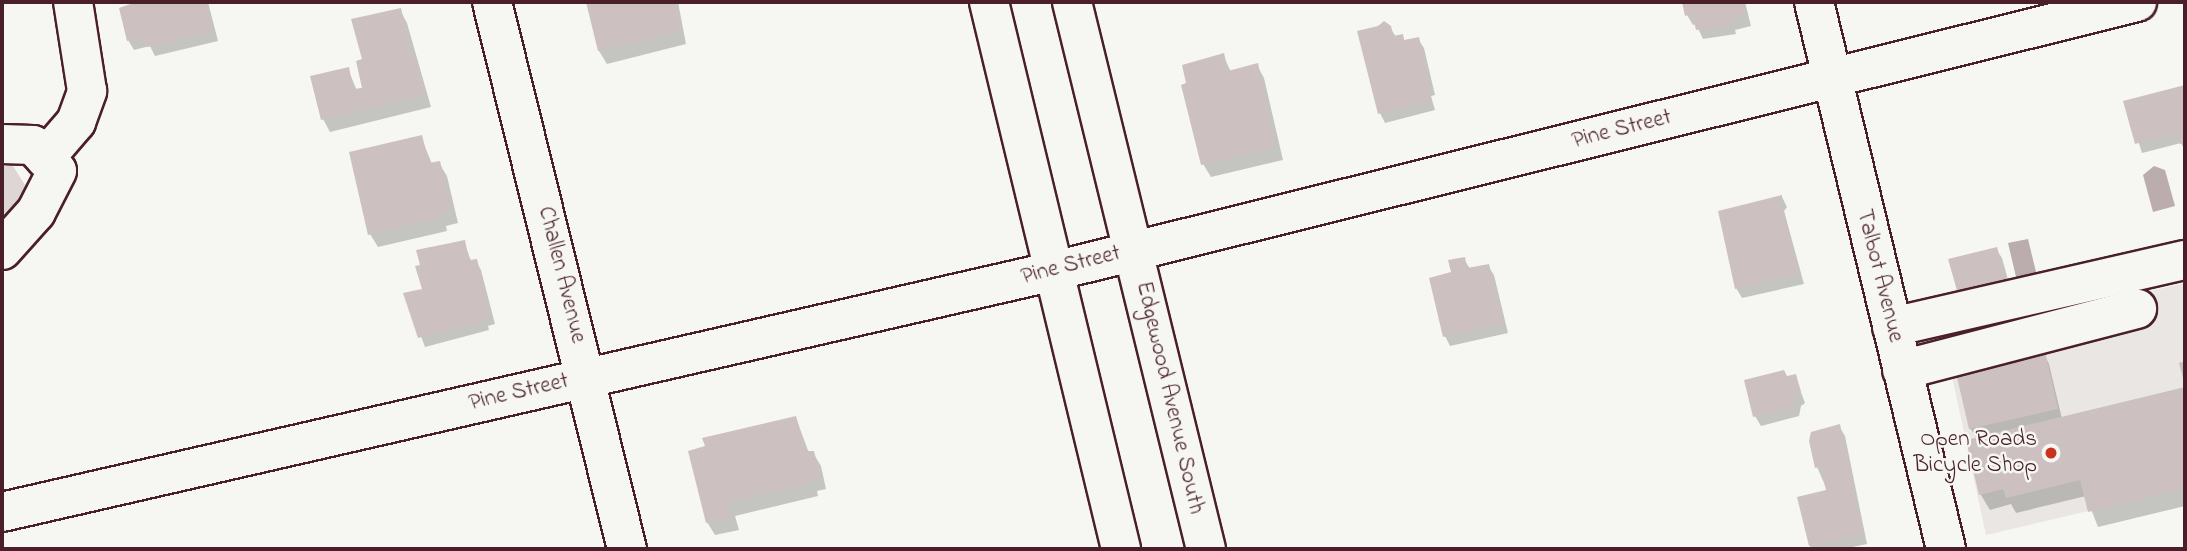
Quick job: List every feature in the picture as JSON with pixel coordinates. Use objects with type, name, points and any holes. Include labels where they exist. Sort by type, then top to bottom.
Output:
[{"type":"street","points":[[46,158],[76,122],[87,91],[72,2]]},
{"type":"street","name":"Challen Avenue","points":[[492,2],[627,549]]},
{"type":"street","points":[[989,2],[1121,549]]},
{"type":"street","name":"Edgewood Avenue South","points":[[1072,2],[1206,549]]},
{"type":"street","name":"Talbot Avenue","points":[[1814,2],[1945,549]]},
{"type":"street","name":"Pine Street","points":[[2,512],[1054,271],[2137,2]]},
{"type":"street","points":[[2,144],[33,145],[57,171],[36,212],[2,250]]},
{"type":"street","points":[[1892,327],[2185,260]]},
{"type":"street","points":[[1902,370],[2137,309]]},
{"type":"shaded area","points":[[2,162],[13,166],[25,185],[19,207],[2,221]]},
{"type":"shaded area","points":[[2154,166],[2165,170],[2175,206],[2153,212],[2143,175]]},
{"type":"shaded area","points":[[2028,239],[2037,276],[2017,281],[2008,243]]},
{"type":"shaded area","points":[[2185,283],[2185,488],[1986,535],[1944,339]]},
{"type":"building","points":[[136,2],[206,2],[213,31],[148,47],[145,37],[127,41],[119,8]]},
{"type":"building","points":[[586,2],[675,2],[680,31],[598,51]]},
{"type":"building","points":[[1682,2],[1743,2],[1746,16],[1731,20],[1731,25],[1696,30],[1692,14],[1685,16]]},
{"type":"building","points":[[401,8],[410,51],[414,50],[425,94],[321,120],[310,76],[349,67],[353,89],[362,88],[356,61],[362,59],[351,19]]},
{"type":"building","points":[[1384,21],[1391,26],[1393,36],[1403,34],[1404,40],[1419,37],[1431,86],[1427,86],[1430,100],[1378,114],[1357,31],[1378,26]]},
{"type":"building","points":[[1224,53],[1228,71],[1258,63],[1276,147],[1201,165],[1181,85],[1186,83],[1182,65]]},
{"type":"building","points":[[2185,85],[2185,143],[2180,144],[2177,133],[2135,144],[2123,101]]},
{"type":"building","points":[[422,135],[429,163],[440,161],[452,210],[440,212],[441,217],[368,235],[349,152]]},
{"type":"building","points":[[1782,195],[1782,200],[1778,201],[1780,208],[1783,207],[1799,274],[1735,289],[1718,211]]},
{"type":"building","points":[[465,240],[469,260],[477,259],[490,314],[484,316],[485,321],[418,338],[403,293],[422,289],[415,266],[420,265],[416,250]]},
{"type":"building","points":[[1997,247],[2008,288],[1960,301],[1948,259]]},
{"type":"building","points":[[1465,257],[1467,268],[1489,264],[1504,323],[1443,337],[1429,278],[1451,272],[1448,260]]},
{"type":"building","points":[[2045,352],[2058,409],[1969,429],[1956,373]]},
{"type":"building","points":[[2185,361],[2185,382],[2184,382],[2179,363]]},
{"type":"building","points":[[1784,370],[1787,376],[1796,374],[1801,392],[1796,396],[1794,407],[1753,417],[1744,380]]},
{"type":"building","points":[[2185,387],[2185,488],[2088,512],[2080,480],[2006,498],[2003,489],[1979,495],[1966,440]]},
{"type":"building","points":[[796,416],[806,451],[814,451],[820,475],[811,478],[811,482],[729,502],[732,517],[706,523],[688,451],[705,446],[702,438]]},
{"type":"building","points":[[1840,424],[1863,534],[1809,546],[1797,497],[1826,490],[1822,474],[1827,474],[1825,466],[1815,468],[1809,441],[1811,432]]},
{"type":"place","name":"Open Roads Bicycle Shop","points":[[2051,453]]}]
